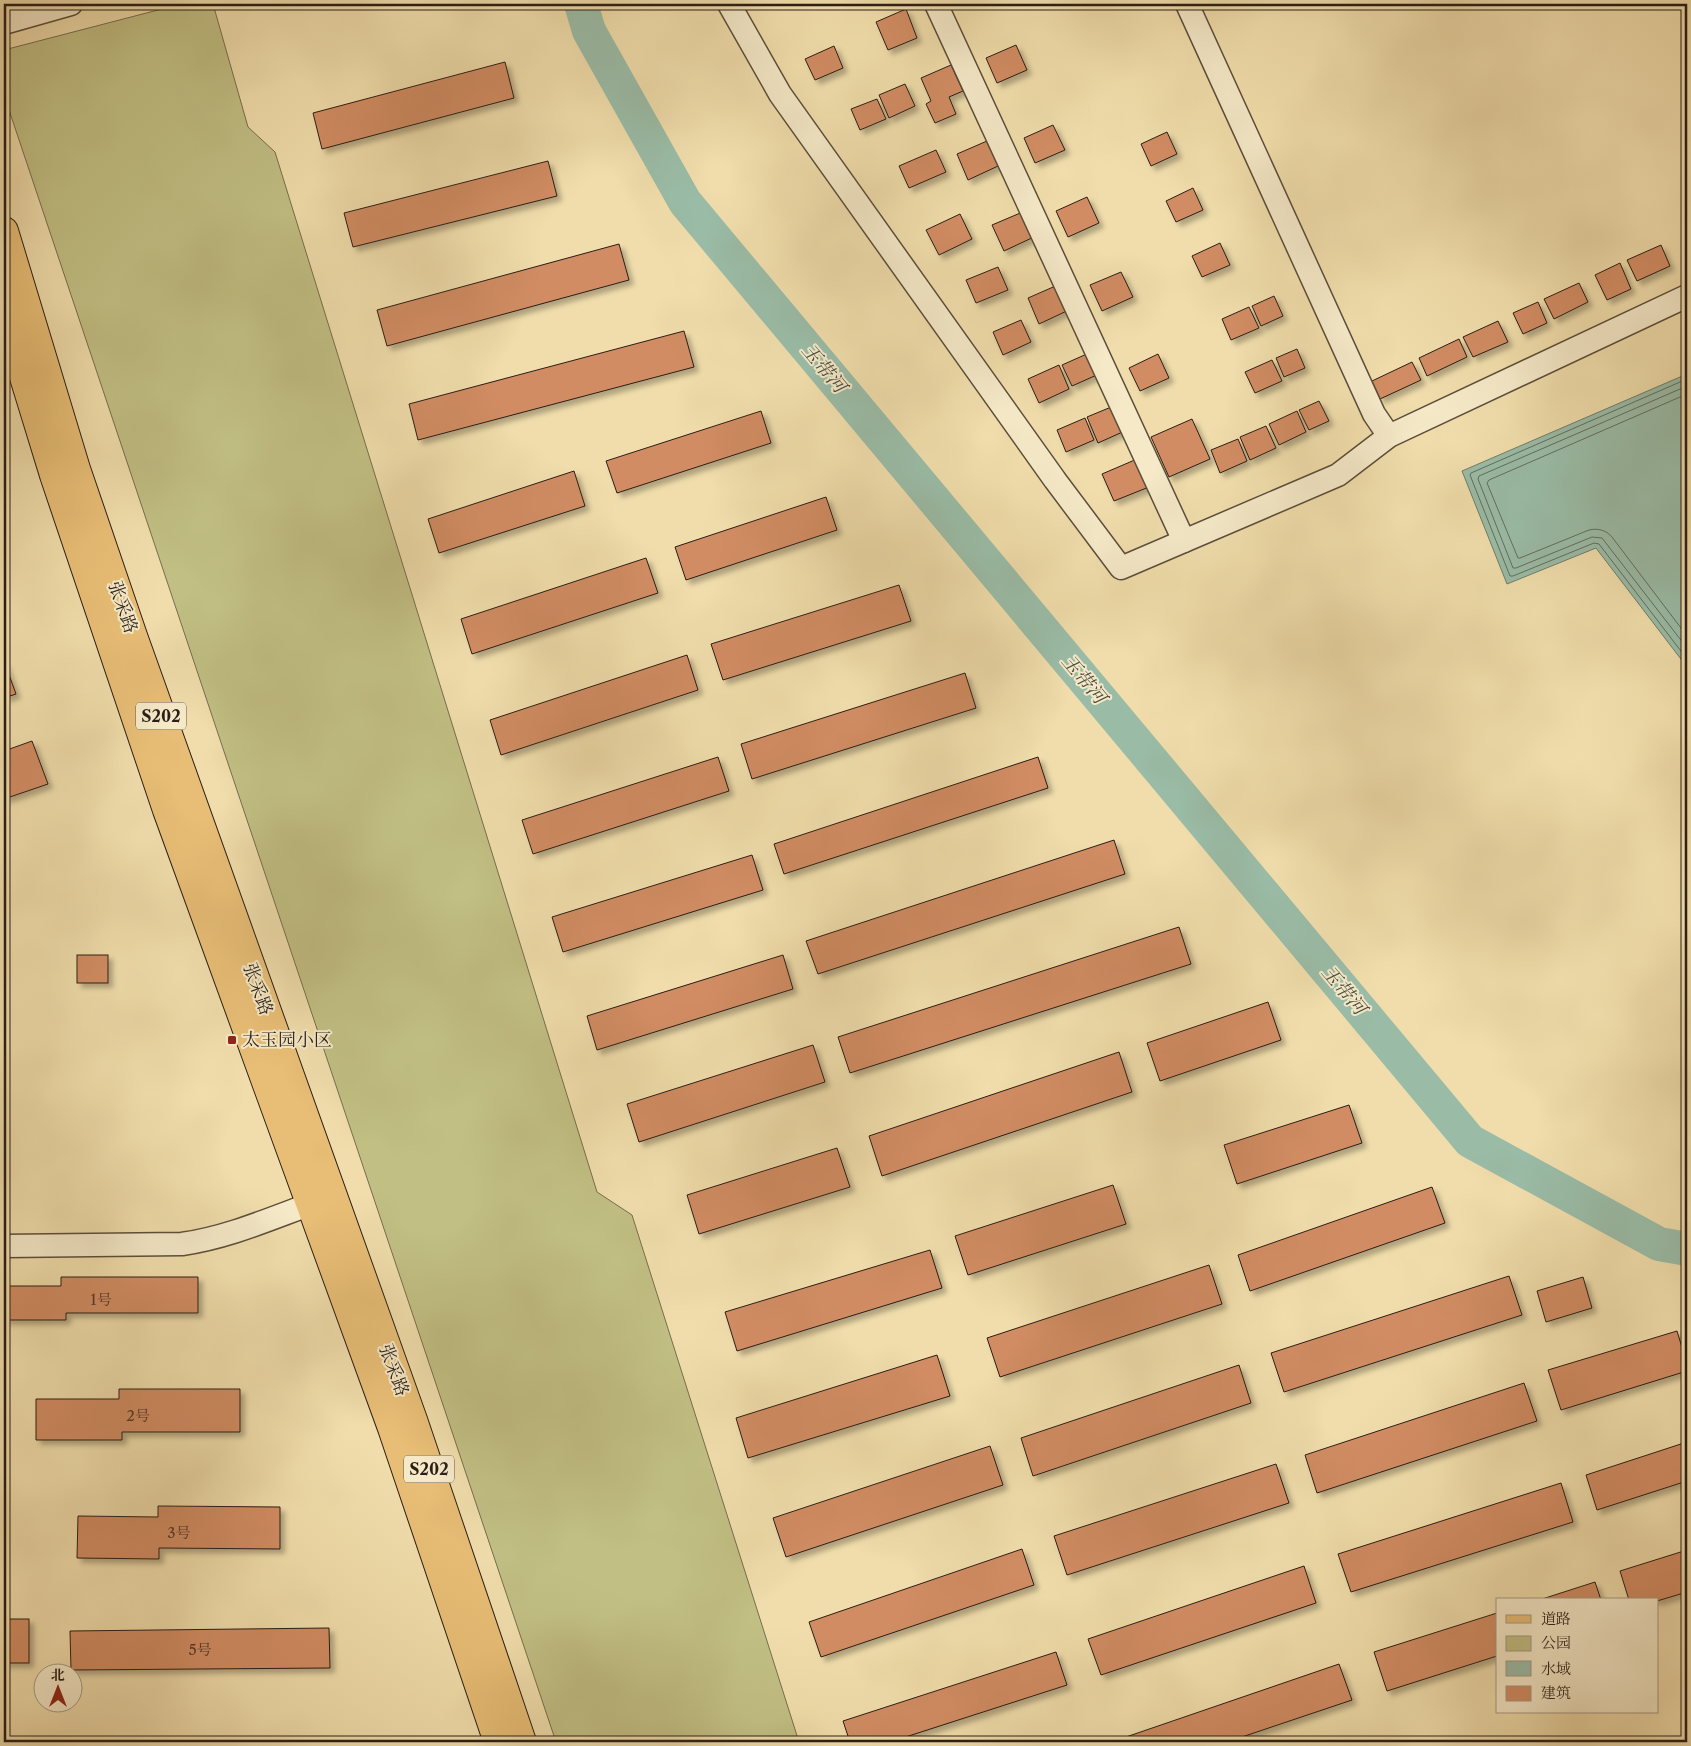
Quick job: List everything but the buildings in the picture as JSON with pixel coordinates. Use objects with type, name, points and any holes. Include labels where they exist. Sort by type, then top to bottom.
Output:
[{"type":"main road","name":"张采路","points":[[4,231],[76,469],[321,1201],[392,1428],[498,1742]]},
{"type":"main road","name":"张采路","points":[[4,312],[54,475],[167,810],[321,1201],[412,1420],[522,1742]]},
{"type":"street","points":[[4,23],[71,4]]},
{"type":"street","points":[[729,4],[780,94],[1055,480],[1120,568],[1338,475],[1388,436],[1687,296]]},
{"type":"street","points":[[936,4],[1184,541]]},
{"type":"street","points":[[1187,4],[1374,414],[1388,436]]},
{"type":"street","points":[[4,1246],[182,1244],[204,1241],[321,1201]]},
{"type":"green space","points":[[181,4],[213,4],[248,127],[275,152],[597,1192],[632,1215],[799,1742],[556,1742],[4,95],[4,50]]},
{"type":"water","points":[[1687,374],[1687,667],[1596,548],[1507,584],[1462,471]]},
{"type":"waterway","name":"玉带河","points":[[581,4],[589,31],[685,202],[1470,1141],[1659,1244],[1687,1249]]},
{"type":"place","name":"太玉园小区","points":[[232,1040]]}]
